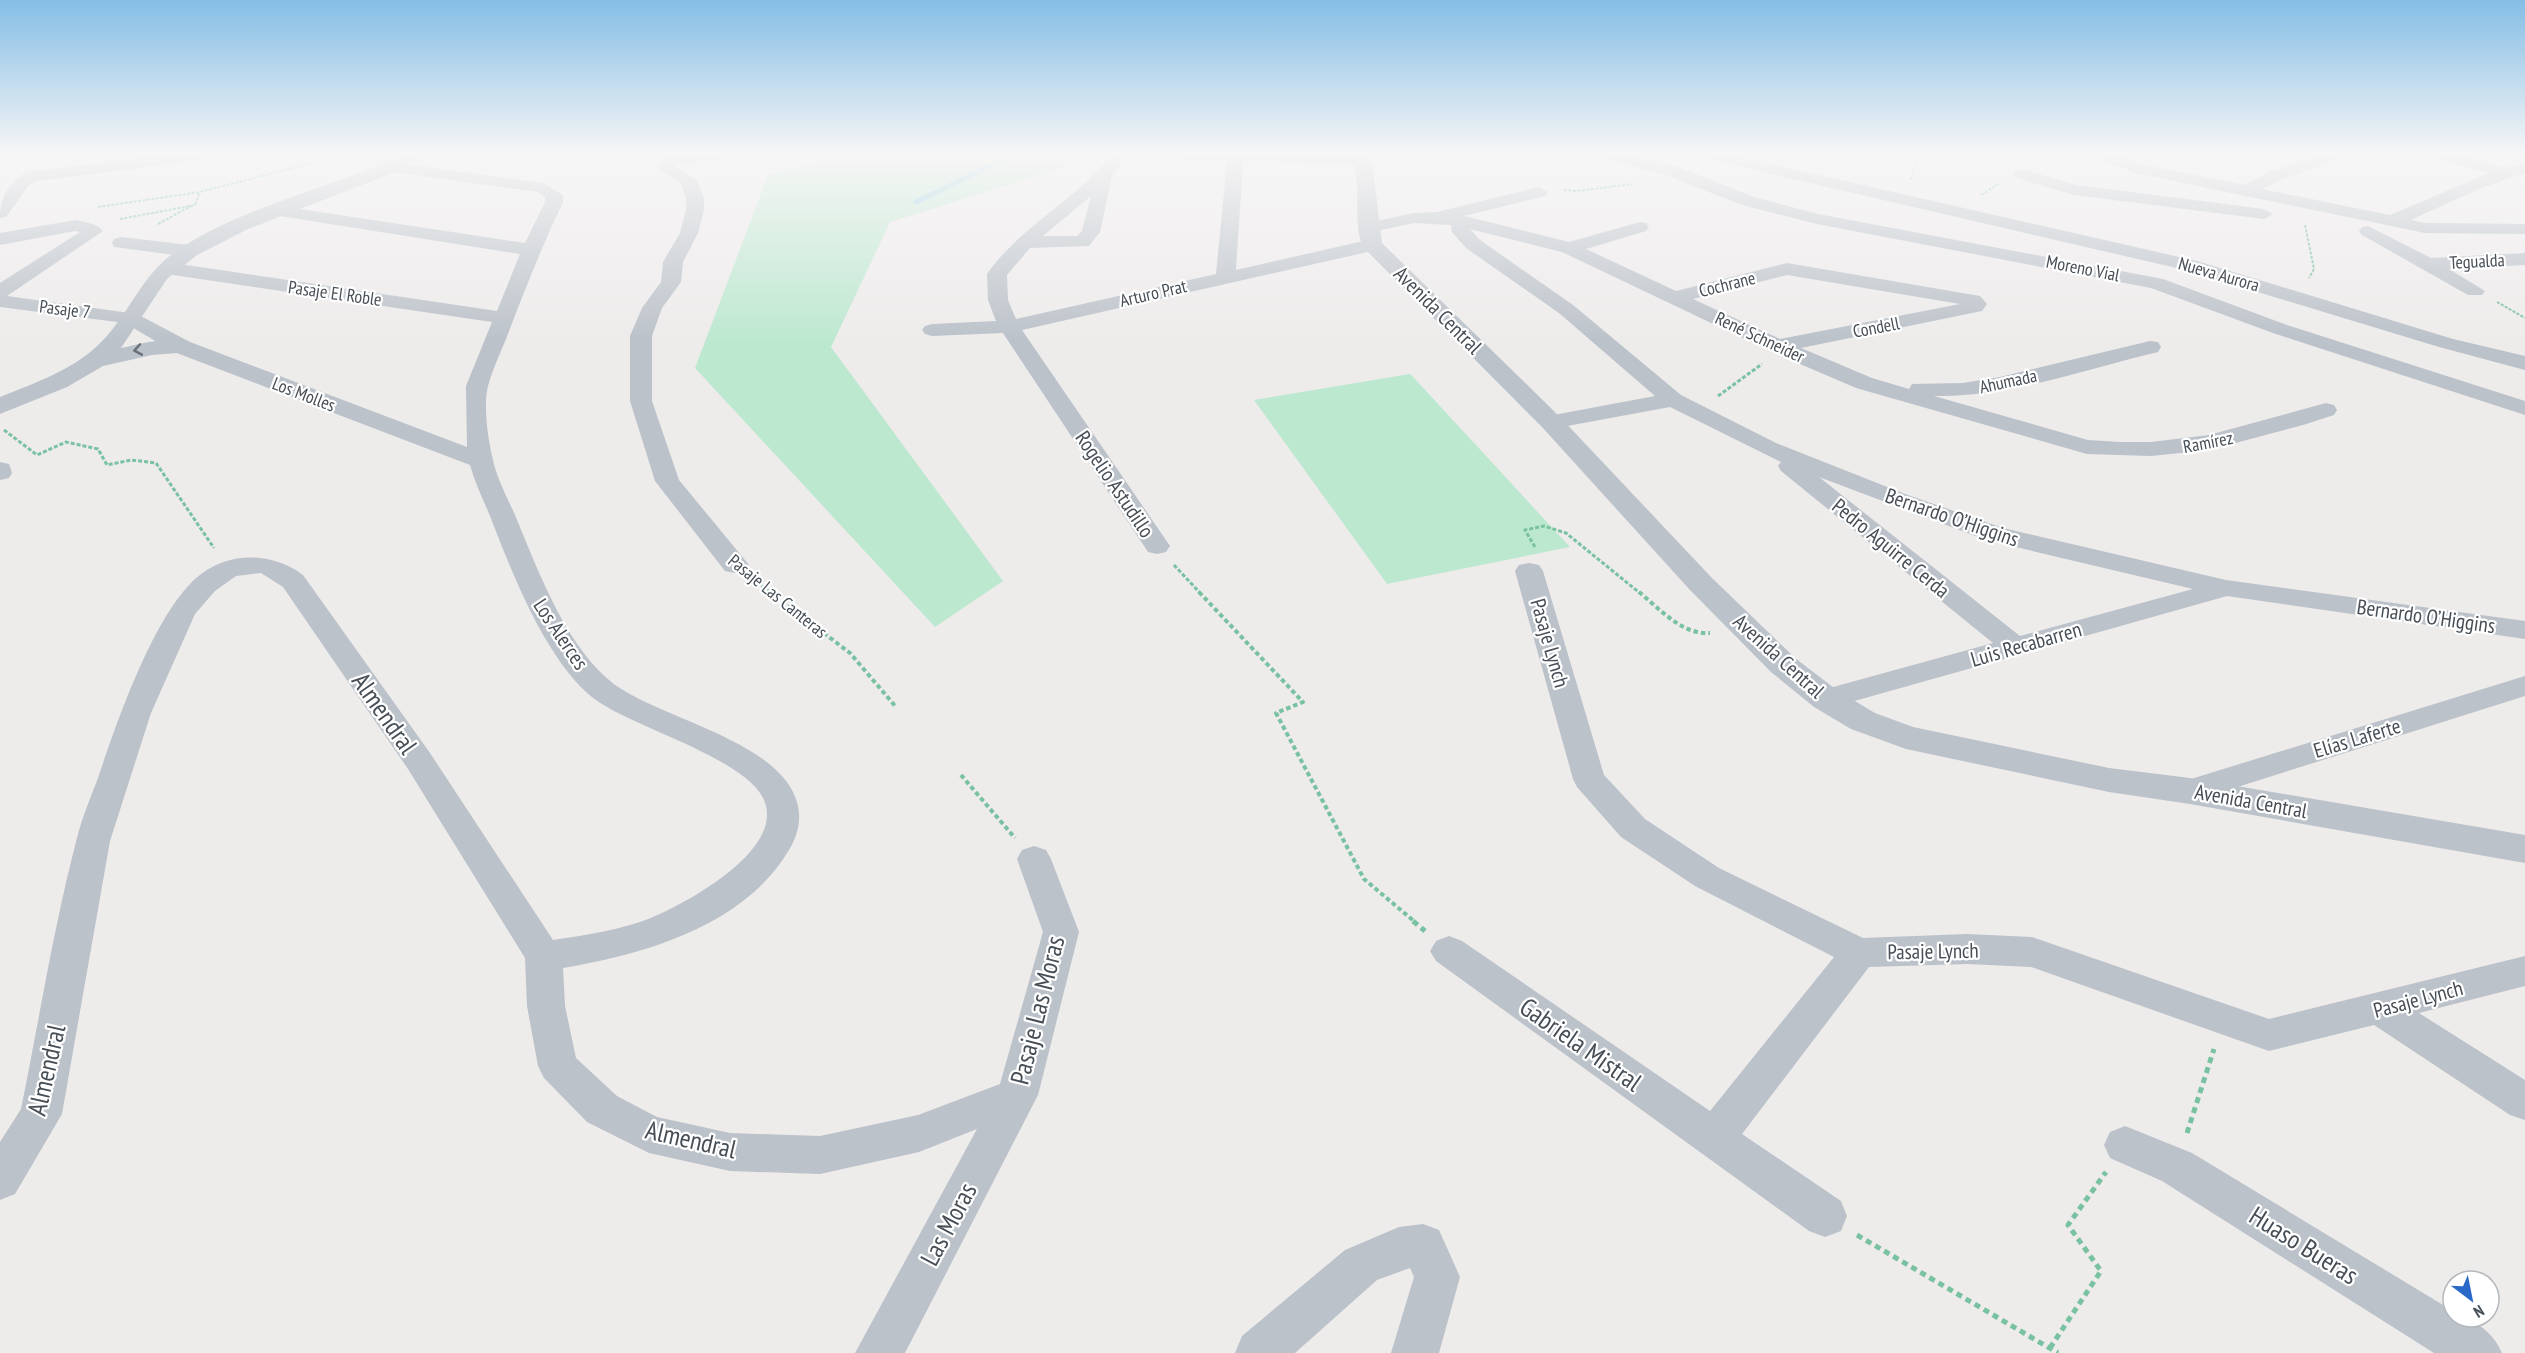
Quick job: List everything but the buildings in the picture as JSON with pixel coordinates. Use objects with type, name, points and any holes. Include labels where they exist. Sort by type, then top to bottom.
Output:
[{"type":"street","points":[[12,215],[21,216]]},
{"type":"street","points":[[96,361],[115,340],[153,282],[166,268],[190,250],[232,229],[269,215]]},
{"type":"street","points":[[307,215],[531,250]]},
{"type":"street","name":"Los Alerces","points":[[544,956],[609,946],[665,929],[716,903],[753,872],[778,843],[785,816],[776,790],[756,769],[611,697],[574,660],[535,597],[481,461],[475,398],[477,386],[531,250],[548,215]]},
{"type":"street","name":"Pasaje Las Canteras","points":[[694,215],[689,233],[673,262],[671,282],[652,308],[641,336],[642,401],[667,481],[735,565]]},
{"type":"street","name":"Rogelio Astudillo","points":[[1057,215],[1025,242],[998,274],[998,300],[1009,327],[1157,546]]},
{"type":"street","name":"Rogelio Astudillo","points":[[1025,242],[1082,242],[1091,232],[1095,215]]},
{"type":"street","points":[[1226,276],[1231,215]]},
{"type":"street","points":[[1368,215],[1370,237]]},
{"type":"street","name":"Arturo Prat","points":[[932,330],[1009,327],[1226,276],[1370,237],[1414,218],[1448,219],[1461,215]]},
{"type":"street","name":"Moreno Vial","points":[[1802,215],[2156,283],[2280,329],[2525,408]]},
{"type":"street","name":"Nueva Aurora","points":[[1978,215],[2190,265],[2446,342],[2525,363]]},
{"type":"street","points":[[2271,215],[2368,231],[2425,228],[2525,230]]},
{"type":"street","points":[[2369,215],[2425,228]]},
{"type":"street","points":[[2394,220],[2409,215]]},
{"type":"street","name":"René Schneider","points":[[1448,219],[1569,248],[1780,347],[1863,383],[2087,447]]},
{"type":"street","name":"Bernardo O’Higgins","points":[[1448,219],[1473,244],[1566,309],[1680,404],[1768,448],[1995,534],[2226,588],[2525,630]]},
{"type":"street","points":[[0,239],[76,225],[84,228]]},
{"type":"street","points":[[1569,248],[1640,227]]},
{"type":"street","name":"Pasaje 7","points":[[0,292],[94,231],[84,228]]},
{"type":"street","points":[[2368,231],[2475,291]]},
{"type":"street","name":"Avenida Central","points":[[1370,237],[1551,422],[1746,629],[1783,665],[1826,699],[1863,721],[1906,737],[2109,780],[2190,791],[2525,849]]},
{"type":"street","points":[[121,243],[190,250]]},
{"type":"street","name":"Tegualda","points":[[2430,264],[2525,259]]},
{"type":"street","name":"Pasaje El Roble","points":[[166,268],[503,318]]},
{"type":"street","name":"Cochrane","points":[[1675,297],[1779,271],[1796,270],[1973,300],[1977,304],[1975,307]]},
{"type":"street","name":"Pasaje 7","points":[[0,301],[130,318]]},
{"type":"street","name":"Condell","points":[[1780,347],[1975,307]]},
{"type":"street","name":"Los Molles","points":[[130,318],[182,347],[481,461]]},
{"type":"street","points":[[0,406],[58,382],[96,361],[152,348],[182,347]]},
{"type":"street","name":"Ahumada","points":[[1863,383],[1917,389],[1963,390],[2000,384],[2150,347]]},
{"type":"street","points":[[1551,422],[1680,404]]},
{"type":"street","name":"Ramírez","points":[[2087,447],[2124,451],[2167,450],[2223,442],[2326,410]]},
{"type":"street","name":"Pedro Aguirre Cerda","points":[[1768,448],[2015,647]]},
{"type":"street","name":"Almendral","points":[[0,1180],[41,1114],[93,841],[136,712],[182,612],[205,585],[228,569],[261,566],[277,569],[293,581],[418,761],[544,956],[546,1006],[558,1066],[602,1109],[649,1134],[730,1152],[820,1155],[919,1132],[1017,1095]]},
{"type":"street","name":"Pasaje Lynch","points":[[1530,573],[1589,779],[1634,828],[1707,877],[1859,953],[1967,949],[2032,952],[2269,1035],[2381,1009],[2525,970]]},
{"type":"street","name":"Luis Recabarren","points":[[1826,699],[2226,588]]},
{"type":"street","name":"Elías Laferte","points":[[2190,791],[2525,686]]},
{"type":"street","name":"Pasaje Las Moras","points":[[1017,1095],[1061,932],[1034,859]]},
{"type":"street","name":"Gabriela Mistral","points":[[1449,951],[1825,1216]]},
{"type":"street","points":[[1714,1138],[1859,953]]},
{"type":"street","points":[[2381,1009],[2525,1102]]},
{"type":"street","name":"Las Moras","points":[[879,1353],[1017,1095]]},
{"type":"street","name":"Huaso Bueras","points":[[2125,1145],[2177,1167],[2478,1353]]},
{"type":"street","points":[[1259,1353],[1361,1265],[1399,1248],[1423,1245],[1437,1276],[1415,1353]]},
{"type":"path","points":[[84,228],[146,215]]},
{"type":"path","points":[[2299,297],[2314,269],[2304,220]]},
{"type":"path","points":[[2475,291],[2525,318]]},
{"type":"path","points":[[1680,404],[1724,394],[1780,347]]},
{"type":"path","points":[[0,427],[37,455],[66,442],[98,449],[107,465],[131,460],[156,463],[228,569]]},
{"type":"path","points":[[1530,573],[1539,571],[1535,545],[1524,530],[1544,526],[1566,533],[1681,626],[1696,634],[1746,629]]},
{"type":"path","name":"Rogelio Astudillo","points":[[1157,546],[1303,702],[1276,713],[1364,879],[1449,951]]},
{"type":"path","name":"Pasaje Las Canteras","points":[[735,565],[850,653],[897,707]]},
{"type":"path","points":[[961,776],[1034,859]]},
{"type":"path","points":[[2177,1167],[2223,1020]]},
{"type":"path","points":[[2050,1348],[2101,1271],[2068,1225],[2125,1145]]},
{"type":"path","points":[[1825,1216],[2058,1353]]},
{"type":"green space","points":[[753,215],[912,215],[890,222],[831,347],[1003,581],[935,627],[695,368]]},
{"type":"green space","points":[[1410,374],[1570,547],[1387,584],[1254,400]]}]
